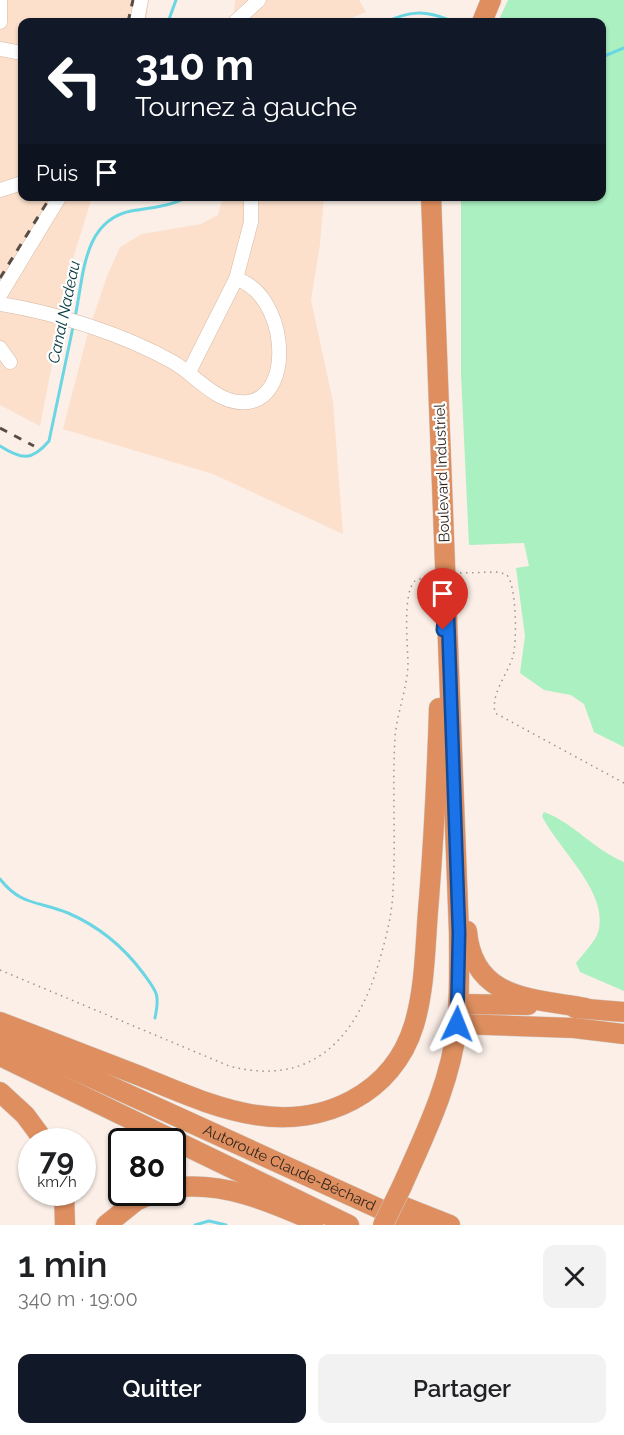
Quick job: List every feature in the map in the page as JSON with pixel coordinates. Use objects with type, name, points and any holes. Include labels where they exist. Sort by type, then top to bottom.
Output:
[{"type":"highway","points":[[469,18],[476,0]]},
{"type":"highway","points":[[484,18],[491,0]]},
{"type":"highway","name":"Boulevard Industriel","points":[[383,1225],[443,1091],[459,1004],[454,801],[431,201]]},
{"type":"highway","name":"Boulevard Industriel","points":[[435,282],[442,201]]},
{"type":"highway","points":[[0,1022],[182,1093],[255,1115],[294,1117],[325,1113],[348,1103],[379,1082],[396,1062],[410,1036],[420,992],[433,833],[446,581]]},
{"type":"highway","points":[[454,801],[467,936],[479,970],[490,983],[513,994],[586,1008]]},
{"type":"highway","points":[[459,1004],[586,1008],[624,1012]]},
{"type":"highway","points":[[457,1024],[574,1028],[624,1034]]},
{"type":"highway","name":"Autoroute Claude-Béchard","points":[[0,1036],[415,1225]]},
{"type":"highway","name":"Autoroute Claude-Béchard","points":[[0,1056],[349,1225]]},
{"type":"highway","points":[[0,1092],[25,1115],[35,1128]]},
{"type":"highway","points":[[153,1106],[261,1147],[450,1225]]},
{"type":"highway","points":[[186,1187],[200,1186],[235,1192],[322,1225]]},
{"type":"highway","points":[[64,1206],[65,1225]]},
{"type":"highway","points":[[106,1225],[130,1206]]},
{"type":"lane","points":[[0,0],[0,22]]},
{"type":"lane","points":[[138,18],[141,0]]},
{"type":"lane","points":[[239,18],[259,0]]},
{"type":"lane","points":[[0,48],[18,52]]},
{"type":"lane","points":[[0,190],[18,184]]},
{"type":"lane","points":[[0,295],[57,201]]},
{"type":"lane","points":[[189,372],[236,279],[251,222],[251,201]]},
{"type":"lane","points":[[0,304],[67,319],[102,330],[171,361],[189,372],[210,390],[232,400],[247,402],[257,398],[271,386],[278,366],[277,324],[266,302],[255,290],[236,279]]},
{"type":"lane","points":[[0,348],[10,362]]},
{"type":"path","points":[[0,970],[229,1066],[250,1072],[290,1069],[307,1063],[335,1045],[346,1033],[366,998],[388,931],[393,892],[395,735],[408,668],[408,594],[411,585],[419,578],[446,581],[496,572],[511,578],[514,588],[513,655],[493,701],[495,713],[624,783]]},
{"type":"shaded area","points":[[0,0],[149,0],[147,18],[18,18],[18,201],[91,201],[72,262],[40,426],[0,405]]},
{"type":"shaded area","points":[[235,0],[359,0],[366,12],[352,18],[233,18]]},
{"type":"shaded area","points":[[222,201],[324,201],[320,244],[311,300],[333,402],[343,534],[213,474],[63,429],[87,336],[107,276],[120,247],[142,234],[201,224],[218,215]]},
{"type":"green space","points":[[508,0],[624,0],[624,747],[594,732],[584,704],[571,695],[544,690],[520,673],[525,636],[516,568],[529,566],[524,543],[469,545],[461,374],[461,201],[606,201],[606,18],[500,18]]},
{"type":"green space","points":[[544,812],[565,823],[603,851],[624,862],[624,991],[580,972],[576,963],[598,933],[600,914],[589,885],[549,829],[542,816]]},
{"type":"waterway","name":"Canal Nadeau","points":[[169,18],[176,0]]},
{"type":"waterway","points":[[397,18],[417,13],[442,18]]},
{"type":"waterway","points":[[606,55],[624,48]]},
{"type":"waterway","name":"Canal Nadeau","points":[[75,317],[88,253],[94,238],[103,226],[115,217],[131,211],[177,201]]},
{"type":"waterway","name":"Canal Nadeau","points":[[0,446],[15,454],[26,456],[37,452],[49,441],[73,327]]},
{"type":"waterway","name":"Canal Nadeau","points":[[0,879],[15,894],[31,902],[58,909],[79,918],[118,946],[135,963],[154,989],[157,998],[155,1018]]},
{"type":"waterway","points":[[195,1225],[209,1221],[226,1225]]},
{"type":"railway","points":[[129,18],[133,0]]},
{"type":"railway","points":[[0,278],[48,201]]},
{"type":"railway","points":[[0,428],[34,446]]},
{"type":"route","points":[[443,630],[447,589],[459,933],[457,1024]]}]
